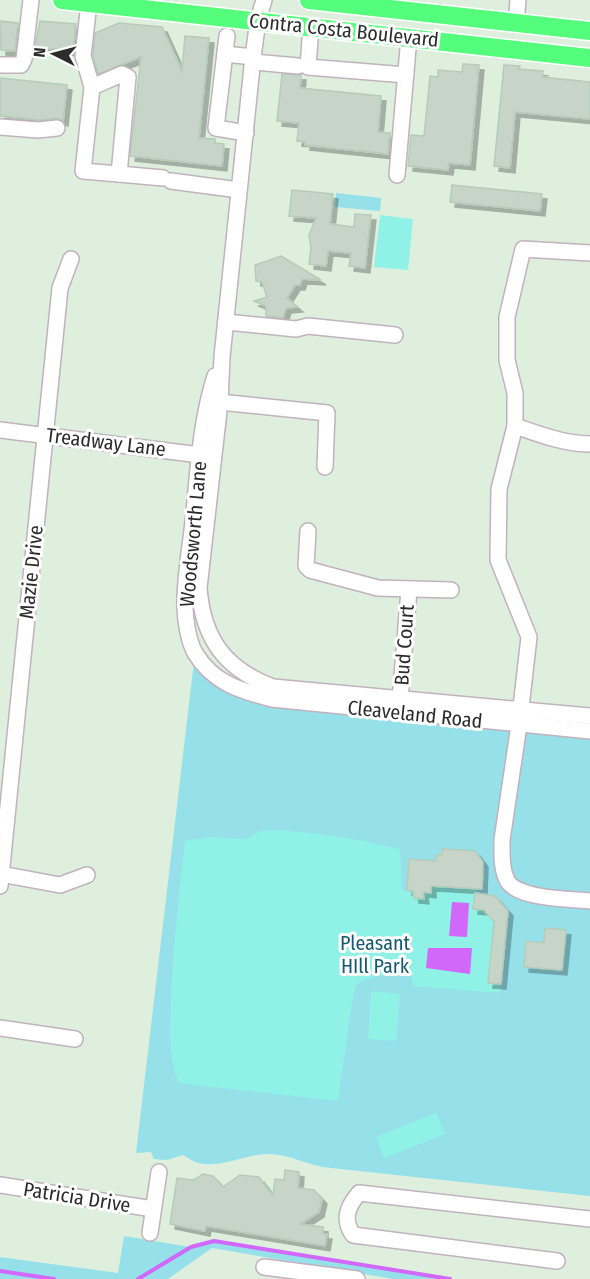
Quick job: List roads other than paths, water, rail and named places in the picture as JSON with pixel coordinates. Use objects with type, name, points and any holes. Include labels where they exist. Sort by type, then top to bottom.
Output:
[{"type":"main road","name":"Contra Costa Boulevard","points":[[62,0],[590,58]]},
{"type":"main road","name":"Contra Costa Boulevard","points":[[309,0],[590,31]]},
{"type":"street","points":[[0,65],[21,65],[24,59],[31,0]]},
{"type":"street","name":"Woodsworth Lane","points":[[240,691],[212,673],[195,653],[189,639],[185,609],[206,455],[220,402],[222,357],[253,59],[258,20],[264,0]]},
{"type":"street","points":[[516,24],[518,0]]},
{"type":"street","points":[[89,3],[83,56],[92,87],[83,171],[239,190]]},
{"type":"street","points":[[311,26],[303,60],[308,67],[406,75]]},
{"type":"street","points":[[227,36],[216,128],[246,133]]},
{"type":"street","points":[[397,175],[409,37]]},
{"type":"street","points":[[225,54],[253,59],[303,60]]},
{"type":"street","points":[[92,87],[122,74],[128,77],[120,174]]},
{"type":"street","points":[[0,127],[38,130],[57,128]]},
{"type":"street","points":[[590,253],[523,249],[507,317],[507,360],[515,393],[515,426],[499,489],[498,560],[529,637],[501,859],[507,880],[515,888],[530,893],[590,901]]},
{"type":"street","name":"Mazie Drive","points":[[1,880],[60,288],[71,259]]},
{"type":"street","points":[[226,322],[296,329],[308,326],[395,335]]},
{"type":"street","name":"Woodsworth Lane","points":[[222,357],[208,398],[199,588],[201,608],[207,628],[224,657],[236,668],[258,681]]},
{"type":"street","points":[[220,402],[327,413],[325,467]]},
{"type":"street","points":[[515,426],[552,438],[590,444]]},
{"type":"street","name":"Treadway Lane","points":[[0,430],[206,455]]},
{"type":"street","name":"Bud Court","points":[[308,531],[306,566],[310,570],[378,588],[451,590]]},
{"type":"street","name":"Bud Court","points":[[400,700],[409,590]]},
{"type":"street","points":[[195,653],[214,642]]},
{"type":"street","name":"Cleaveland Road","points":[[258,681],[288,689],[400,700],[590,731]]},
{"type":"street","name":"Cleaveland Road","points":[[240,691],[272,699],[520,718],[590,716]]},
{"type":"street","points":[[1,880],[60,885],[87,875]]},
{"type":"street","points":[[0,1028],[75,1039]]},
{"type":"street","points":[[150,1233],[159,1172]]},
{"type":"street","name":"Patricia Drive","points":[[0,1185],[153,1209]]},
{"type":"street","points":[[557,1261],[353,1235],[348,1228],[346,1217],[350,1204],[359,1193],[590,1219]]},
{"type":"street","points":[[264,1267],[357,1279]]},
{"type":"waterway","points":[[138,1279],[191,1247],[214,1241],[450,1279]]},
{"type":"waterway","points":[[0,1271],[54,1279]]},
{"type":"park label","name":"Pleasant HIll Park","points":[[375,954]]}]
